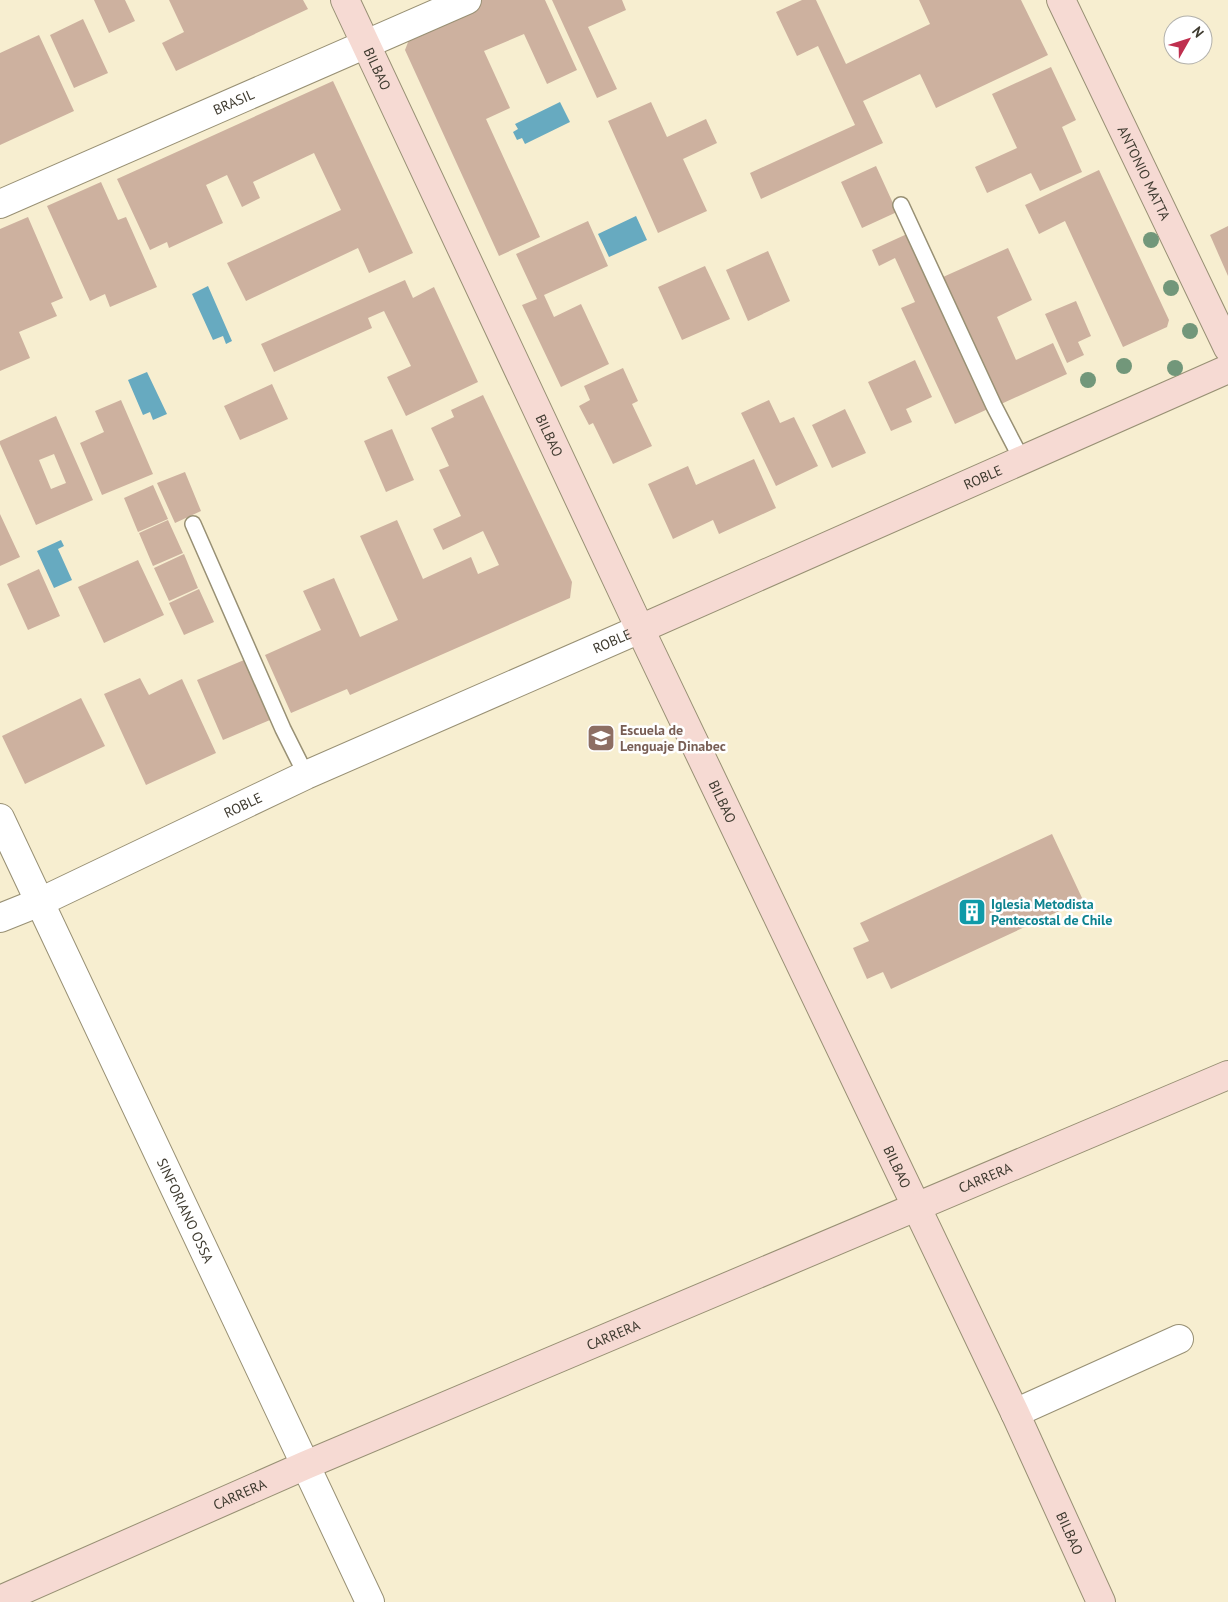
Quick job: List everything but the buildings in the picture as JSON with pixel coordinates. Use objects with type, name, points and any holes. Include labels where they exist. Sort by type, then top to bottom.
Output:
[{"type":"street","name":"BILBAO","points":[[345,0],[640,629],[1015,1413],[1102,1602]]},
{"type":"street","name":"BRASIL","points":[[0,204],[467,0]]},
{"type":"street","name":"ANTONIO MATTA","points":[[1061,0],[1228,348]]},
{"type":"street","name":"ROBLE","points":[[0,918],[40,902],[306,774],[640,629],[1228,368]]},
{"type":"street","name":"SINFORIANO OSSA","points":[[0,818],[370,1602]]},
{"type":"street","name":"CARRERA","points":[[0,1600],[306,1464],[1228,1075]]},
{"type":"street","points":[[1015,1413],[1179,1339]]},
{"type":"lane","points":[[901,205],[994,406],[1022,460]]},
{"type":"lane","points":[[193,524],[283,729],[306,774]]},
{"type":"water","points":[[560,102],[570,122],[525,144],[522,138],[517,140],[513,132],[518,129],[515,124]]},
{"type":"water","points":[[636,216],[647,240],[609,257],[598,234]]},
{"type":"water","points":[[208,286],[232,341],[226,344],[223,336],[213,340],[192,294]]},
{"type":"water","points":[[147,372],[167,414],[153,420],[150,412],[143,415],[128,380]]},
{"type":"water","points":[[61,540],[64,546],[58,549],[72,580],[54,588],[37,551]]},
{"type":"place","name":"Escuela de Lenguaje Dinabec","points":[[601,738]]},
{"type":"place","name":"Iglesia Metodista Pentecostal de Chile","points":[[972,912]]}]
